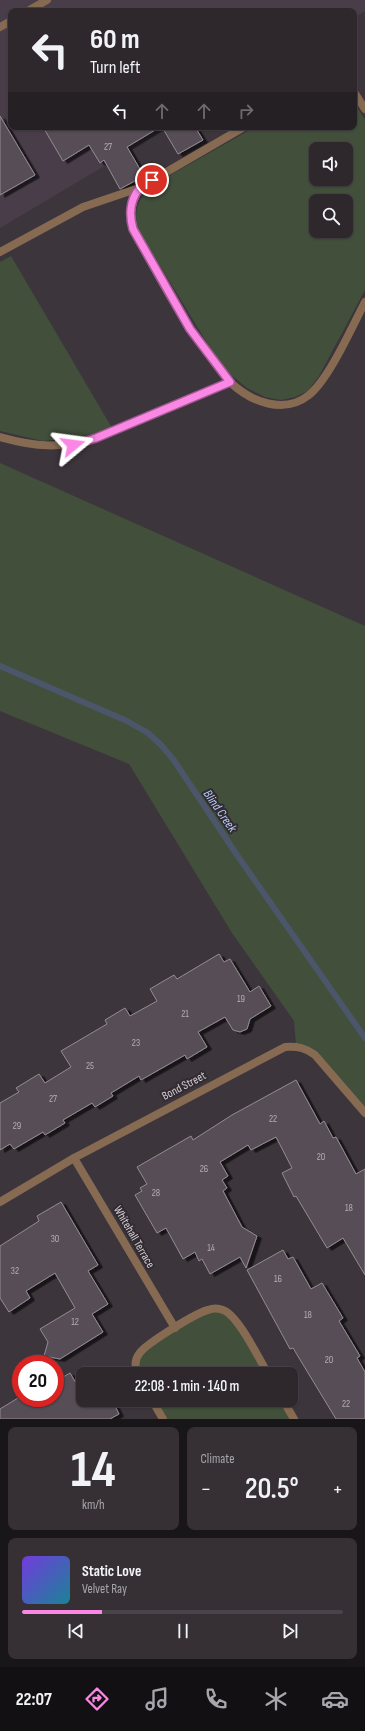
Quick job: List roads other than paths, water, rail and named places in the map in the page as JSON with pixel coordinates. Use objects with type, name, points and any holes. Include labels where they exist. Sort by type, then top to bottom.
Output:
[{"type":"street","points":[[33,8],[47,0]]},
{"type":"street","points":[[357,97],[365,109]]},
{"type":"street","points":[[0,252],[83,207],[139,188],[239,130]]},
{"type":"street","points":[[139,188],[133,200],[130,212],[133,229],[190,329],[230,382],[255,398],[268,404],[279,406],[290,405],[310,395],[325,376],[365,302]]},
{"type":"street","points":[[0,437],[34,444],[53,446],[73,445],[96,438],[230,382]]},
{"type":"street","name":"Bond Street","points":[[0,1202],[74,1158],[285,1047],[296,1046],[307,1049],[315,1055],[365,1113]]},
{"type":"street","name":"Whitehall Terrace","points":[[74,1158],[175,1328]]},
{"type":"street","points":[[136,1367],[136,1360],[138,1354],[149,1344],[206,1310],[212,1308],[228,1312],[237,1322],[264,1367]]},
{"type":"street","points":[[156,1407],[163,1419]]},
{"type":"street","points":[[287,1407],[294,1419]]},
{"type":"waterway","name":"Blind Creek","points":[[0,666],[127,721],[148,733],[161,745],[173,759],[237,855],[365,1038]]}]
